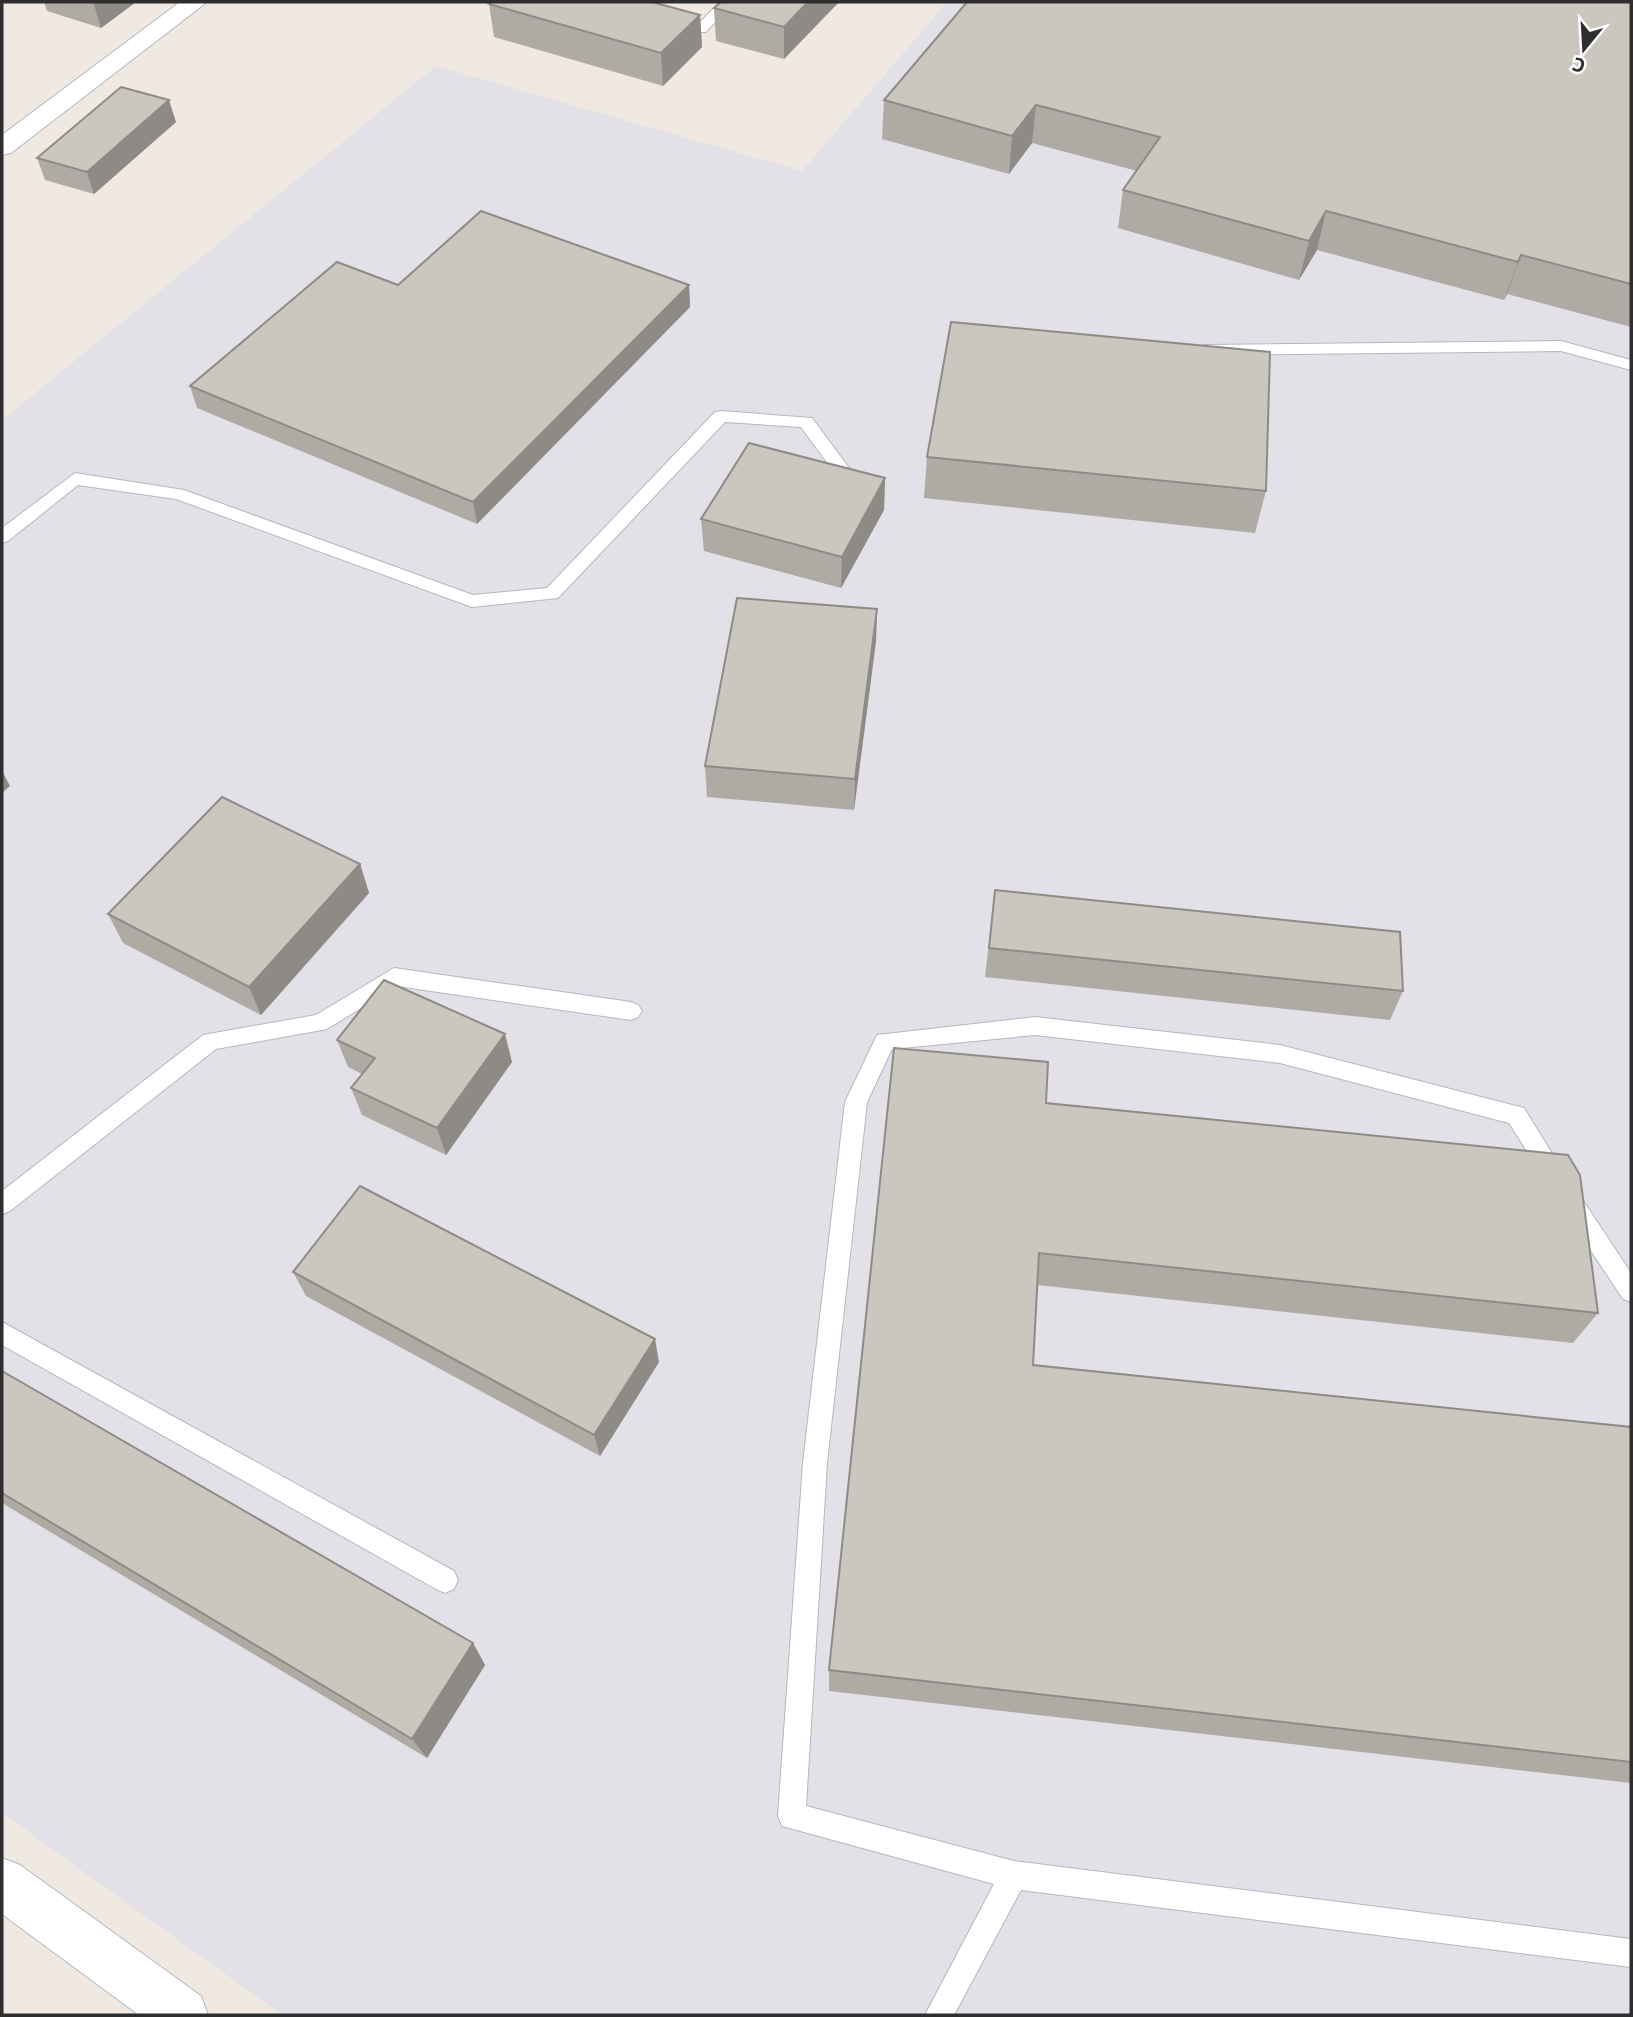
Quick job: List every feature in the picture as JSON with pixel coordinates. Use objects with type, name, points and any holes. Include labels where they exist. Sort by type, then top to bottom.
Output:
[{"type":"street","points":[[2,147],[195,2]]},
{"type":"street","points":[[2,1883],[183,2015]]},
{"type":"lane","points":[[664,17],[701,29],[727,2]]},
{"type":"lane","points":[[1188,350],[1561,346],[1631,365]]},
{"type":"lane","points":[[2,537],[75,479],[178,494],[472,601],[552,594],[720,416],[806,422],[851,483]]},
{"type":"lane","points":[[2,1204],[211,1041],[320,1023],[394,976],[631,1011]]},
{"type":"lane","points":[[1631,1292],[1612,1267],[1516,1115],[1280,1054],[1035,1026],[885,1041],[856,1102],[814,1463],[792,1816],[1014,1875],[1631,1953]]},
{"type":"lane","points":[[2,1333],[445,1580]]},
{"type":"lane","points":[[939,2015],[1014,1875]]},
{"type":"shaded area","points":[[947,2],[1631,2],[1631,2015],[282,2015],[2,1813],[2,420],[436,66],[802,171]]},
{"type":"building","points":[[652,2],[700,15],[661,53],[489,4]]},
{"type":"building","points":[[721,2],[808,2],[784,27],[714,8]]},
{"type":"building","points":[[967,2],[1631,2],[1631,284],[1521,255],[1518,262],[1326,211],[1309,241],[1123,190],[1160,137],[1036,105],[1012,136],[884,100]]},
{"type":"building","points":[[121,87],[169,100],[87,172],[37,158]]},
{"type":"building","points":[[481,211],[689,285],[473,502],[190,386],[337,262],[398,285]]},
{"type":"building","points":[[951,322],[1270,352],[1266,491],[927,457]]},
{"type":"building","points":[[749,443],[885,478],[842,557],[701,519]]},
{"type":"building","points":[[737,598],[877,609],[855,779],[705,766]]},
{"type":"building","points":[[222,797],[360,864],[249,987],[108,914]]},
{"type":"building","points":[[995,890],[1400,932],[1403,991],[989,948]]},
{"type":"building","points":[[384,980],[505,1034],[437,1128],[351,1088],[375,1058],[337,1040]]},
{"type":"building","points":[[894,1048],[1048,1062],[1046,1103],[1568,1155],[1580,1175],[1598,1313],[1039,1253],[1033,1365],[1631,1427],[1631,1762],[829,1670]]},
{"type":"building","points":[[360,1186],[655,1339],[594,1435],[293,1272]]},
{"type":"building","points":[[2,1371],[473,1643],[412,1739],[2,1493]]}]
